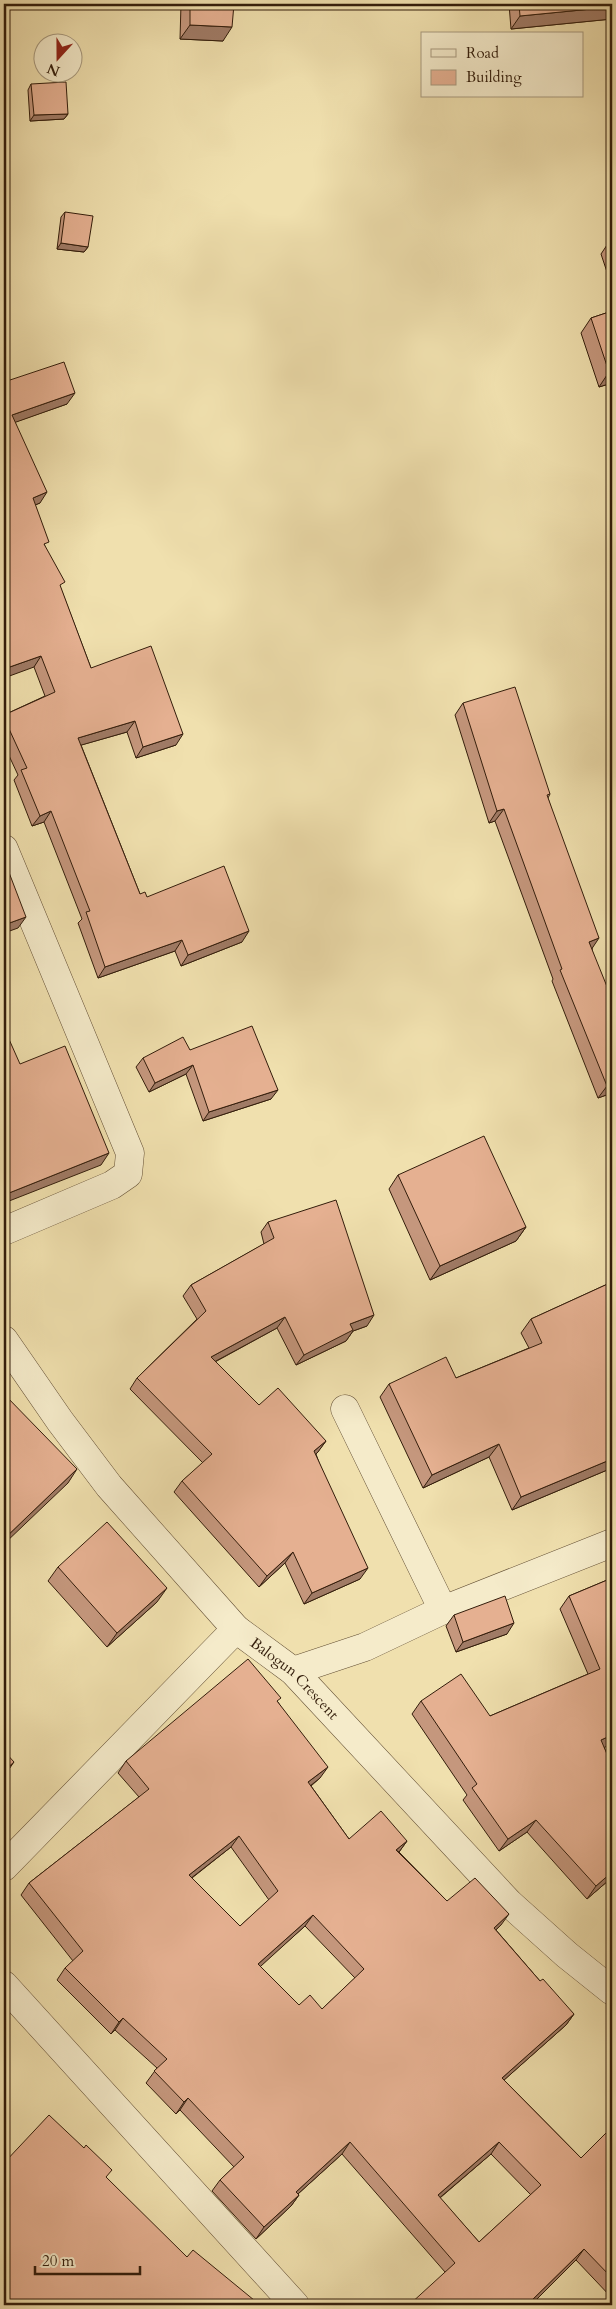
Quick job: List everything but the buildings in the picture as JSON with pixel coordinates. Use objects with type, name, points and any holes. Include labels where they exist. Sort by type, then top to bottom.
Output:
[{"type":"street","points":[[4,849],[130,1153],[128,1174],[112,1184],[4,1231]]},
{"type":"street","name":"Balogun Crescent","points":[[4,1340],[60,1421],[109,1486],[236,1629],[293,1671],[508,1902],[567,1955],[612,1991]]},
{"type":"street","points":[[345,1409],[443,1610]]},
{"type":"street","points":[[293,1671],[365,1647],[443,1610],[612,1543]]},
{"type":"street","points":[[4,1867],[236,1629]]},
{"type":"street","points":[[4,1985],[295,2305]]}]
